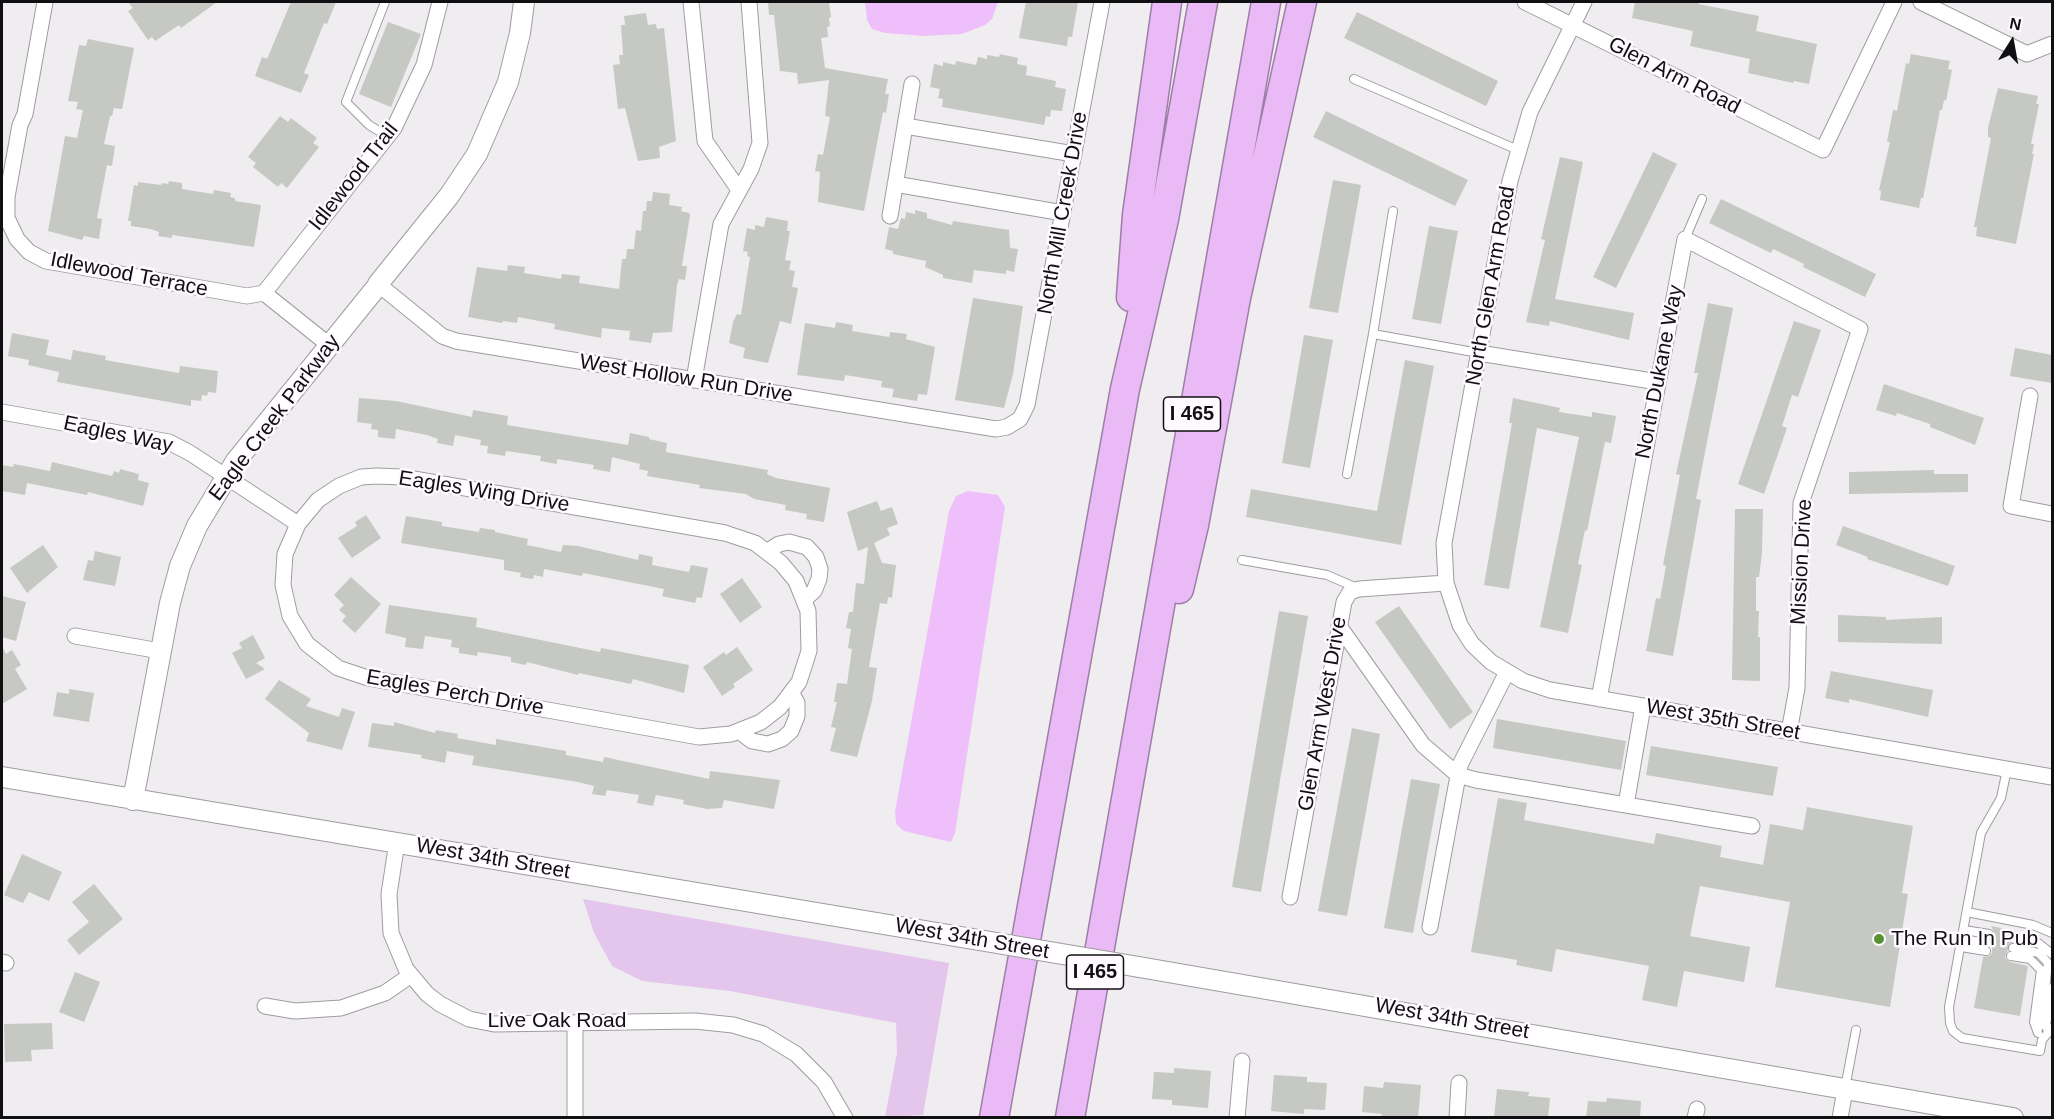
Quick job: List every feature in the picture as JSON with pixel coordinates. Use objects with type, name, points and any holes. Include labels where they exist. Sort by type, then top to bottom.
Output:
[{"type":"highway","points":[[1125,389],[1137,215],[1167,2]]},
{"type":"highway","points":[[994,1118],[1125,389],[1164,219],[1203,2]]},
{"type":"highway","name":"I 465","points":[[1070,1118],[1174,515],[1266,2]]},
{"type":"highway","points":[[1122,827],[1194,525],[1236,298],[1302,2]]},
{"type":"street","name":"Idlewood Terrace","points":[[45,2],[7,197],[7,218],[17,239],[29,252],[46,261],[247,297],[264,293]]},
{"type":"street","name":"Idlewood Trail","points":[[264,293],[387,136],[408,104],[429,52],[438,2]]},
{"type":"street","name":"Eagle Creek Parkway","points":[[133,800],[160,651],[180,566],[197,526],[226,477],[445,201],[477,154],[508,82],[520,33],[524,2]]},
{"type":"street","points":[[691,2],[705,141],[739,190]]},
{"type":"street","points":[[694,380],[718,232],[755,161],[760,139],[749,2]]},
{"type":"street","name":"North Mill Creek Drive","points":[[1017,422],[1027,405],[1102,2]]},
{"type":"street","name":"Glen Arm Road","points":[[1525,2],[1823,150],[1894,2]]},
{"type":"street","name":"North Glen Arm Road","points":[[1446,584],[1444,543],[1518,150],[1536,98],[1584,2]]},
{"type":"street","points":[[1922,2],[2027,54],[2052,44]]},
{"type":"street","points":[[890,216],[912,84]]},
{"type":"street","points":[[905,126],[1074,154]]},
{"type":"street","points":[[895,184],[1063,213]]},
{"type":"street","name":"Mission Drive","points":[[1685,240],[1860,329],[1801,503],[1797,688],[1790,732]]},
{"type":"street","name":"North Dukane Way","points":[[1599,699],[1685,240]]},
{"type":"street","name":"West Hollow Run Drive","points":[[377,286],[442,336],[456,341],[996,429],[1017,422]]},
{"type":"street","points":[[264,293],[329,345]]},
{"type":"street","points":[[1479,353],[1658,382]]},
{"type":"street","points":[[2030,396],[2011,506],[2052,514]]},
{"type":"street","name":"Eagles Way","points":[[2,412],[160,440],[190,453],[226,477]]},
{"type":"street","points":[[226,477],[297,524]]},
{"type":"street","name":"Eagles Wing Drive","points":[[297,524],[318,500],[339,486],[361,477],[402,477],[733,535],[768,551],[796,581],[809,619],[809,651]]},
{"type":"street","name":"Eagles Perch Drive","points":[[297,524],[288,546],[283,569],[287,609],[307,644],[338,668],[368,678],[699,737],[740,732],[774,713],[792,693],[802,675],[809,651]]},
{"type":"street","points":[[768,551],[789,542],[807,547],[816,557],[820,569],[819,579],[814,591],[804,600]]},
{"type":"street","name":"West 35th Street","points":[[1446,584],[1456,619],[1468,639],[1485,658],[1507,672],[1543,688],[2052,777]]},
{"type":"street","name":"Glen Arm West Drive","points":[[1290,897],[1344,602],[1350,592],[1359,589],[1446,584]]},
{"type":"street","points":[[1339,626],[1423,745],[1458,774],[1476,780],[1752,826]]},
{"type":"street","points":[[75,636],[160,651]]},
{"type":"street","points":[[1430,927],[1460,765],[1507,672]]},
{"type":"street","points":[[740,732],[752,741],[768,744],[782,739],[791,731],[797,716],[797,703],[792,693]]},
{"type":"street","points":[[1626,805],[1643,706]]},
{"type":"street","name":"West 34th Street","points":[[2,777],[1582,1041],[1845,1090],[2013,1118]]},
{"type":"street","name":"Live Oak Road","points":[[397,842],[389,894],[389,917],[393,940],[411,975],[433,999],[470,1019],[494,1024],[695,1021],[726,1023],[748,1029],[783,1045],[808,1064],[833,1094],[844,1117]]},
{"type":"street","points":[[265,1006],[295,1011],[341,1008],[385,993],[411,975]]},
{"type":"street","points":[[575,1023],[575,1118]]},
{"type":"street","points":[[1237,1118],[1242,1061]]},
{"type":"street","points":[[1457,1118],[1459,1083]]},
{"type":"street","points":[[1840,1118],[1845,1090]]},
{"type":"lane","points":[[385,2],[346,102],[369,125],[387,136]]},
{"type":"lane","points":[[1354,79],[1518,150]]},
{"type":"lane","points":[[1685,240],[1702,199]]},
{"type":"lane","points":[[1347,474],[1393,211]]},
{"type":"lane","points":[[1372,334],[1479,353]]},
{"type":"lane","points":[[1242,560],[1327,575],[1359,589]]},
{"type":"lane","points":[[2007,769],[2001,798],[1981,833],[1948,1014],[1953,1031],[1962,1038],[2040,1051],[2042,1040],[2050,1030],[2046,1025],[2052,988]]},
{"type":"lane","points":[[1967,912],[2033,925],[2052,933]]},
{"type":"lane","points":[[1964,930],[1989,934]]},
{"type":"lane","points":[[2014,939],[2038,943],[2045,946],[2052,954]]},
{"type":"lane","points":[[1962,943],[1987,947]]},
{"type":"lane","points":[[2012,952],[2030,959],[2041,970],[2034,1022],[2042,1040]]},
{"type":"lane","points":[[1845,1090],[1856,1030]]},
{"type":"shaded area","points":[[865,2],[998,2],[992,19],[985,25],[962,34],[924,36],[885,33],[872,29],[867,20]]},
{"type":"shaded area","points":[[968,491],[998,495],[1005,507],[955,833],[951,842],[904,831],[896,824],[895,812],[949,511],[956,496]]},
{"type":"shaded area","points":[[583,899],[949,963],[923,1115],[885,1117],[897,1053],[896,1023],[730,991],[642,981],[612,966],[594,933]]},
{"type":"building","points":[[128,2],[217,2],[181,28],[179,25],[155,41],[152,37],[148,40],[128,11],[133,8]]},
{"type":"building","points":[[291,2],[336,2],[327,24],[324,23],[304,73],[309,75],[301,93],[255,76],[262,57],[267,59]]},
{"type":"building","points":[[768,2],[829,2],[831,17],[829,18],[830,26],[827,27],[828,37],[821,38],[825,68],[888,79],[885,94],[889,94],[886,113],[883,112],[864,211],[818,202],[820,172],[815,171],[818,154],[823,155],[830,117],[825,116],[829,80],[798,84],[797,73],[780,71],[774,15],[769,15]]},
{"type":"building","points":[[1026,2],[1078,2],[1072,37],[1068,37],[1067,46],[1019,38]]},
{"type":"building","points":[[1635,2],[1698,2],[1698,4],[1759,16],[1756,31],[1817,44],[1809,84],[1794,81],[1793,83],[1748,73],[1750,59],[1690,46],[1693,31],[1632,18]]},
{"type":"building","points":[[1357,12],[1498,81],[1486,106],[1344,38]]},
{"type":"building","points":[[646,13],[648,25],[656,24],[657,29],[664,28],[676,141],[659,147],[660,158],[638,161],[625,108],[618,109],[613,65],[620,64],[619,55],[623,55],[621,25],[625,25],[624,16]]},
{"type":"building","points":[[388,22],[421,34],[391,107],[359,94]]},
{"type":"building","points":[[88,39],[134,48],[122,109],[114,108],[104,144],[115,146],[112,166],[107,165],[97,218],[102,219],[99,239],[84,236],[82,240],[48,231],[65,136],[77,138],[83,110],[76,109],[78,102],[68,101],[79,45],[86,46]]},
{"type":"building","points":[[1000,54],[1018,58],[1017,64],[1027,66],[1026,75],[1056,81],[1055,87],[1066,89],[1062,111],[1051,110],[1050,117],[1046,116],[1044,125],[942,107],[943,99],[938,98],[940,89],[930,87],[934,64],[943,66],[943,62],[955,65],[956,61],[976,65],[978,57],[987,59],[987,55],[999,57]]},
{"type":"building","points":[[1911,54],[1950,61],[1948,69],[1952,70],[1946,101],[1944,100],[1942,110],[1940,110],[1923,198],[1921,198],[1919,208],[1880,200],[1881,191],[1879,190],[1890,142],[1887,142],[1893,110],[1897,111],[1906,63],[1909,64]]},
{"type":"building","points":[[1998,88],[2038,96],[2036,104],[2039,104],[2031,144],[2034,144],[2032,154],[2034,154],[2016,244],[1976,236],[1977,227],[1974,227],[1991,138],[1988,137],[1988,128]]},
{"type":"building","points":[[1326,111],[1468,180],[1455,206],[1313,137]]},
{"type":"building","points":[[280,116],[288,122],[291,118],[317,138],[313,143],[319,147],[287,188],[281,183],[278,187],[253,167],[256,163],[248,157]]},
{"type":"building","points":[[1653,152],[1677,164],[1616,288],[1593,277]]},
{"type":"building","points":[[1560,157],[1583,162],[1555,299],[1634,313],[1629,340],[1550,321],[1549,326],[1526,322],[1545,240],[1541,239]]},
{"type":"building","points":[[1333,180],[1361,185],[1338,313],[1309,308]]},
{"type":"building","points":[[169,181],[182,183],[182,189],[213,194],[214,190],[231,193],[230,197],[235,198],[235,201],[261,205],[254,247],[172,235],[172,238],[158,236],[159,232],[151,229],[131,226],[131,221],[128,221],[134,185],[138,186],[138,182],[161,185],[162,183],[168,184]]},
{"type":"building","points":[[653,192],[670,194],[669,205],[682,207],[681,211],[690,215],[682,266],[687,266],[685,280],[679,279],[677,285],[672,332],[653,333],[651,343],[629,340],[630,331],[602,328],[601,338],[554,329],[555,324],[518,317],[517,323],[503,321],[502,323],[468,317],[477,267],[507,271],[508,265],[525,267],[524,273],[561,279],[562,274],[580,276],[579,283],[619,289],[622,259],[626,259],[627,249],[634,249],[636,230],[641,231],[643,211],[646,211],[647,201],[652,201]]},
{"type":"building","points":[[1721,199],[1876,274],[1865,297],[1803,267],[1804,264],[1773,249],[1771,253],[1709,223]]},
{"type":"building","points":[[915,210],[927,213],[927,218],[952,225],[953,221],[1009,230],[1010,248],[1018,249],[1014,272],[1006,270],[1006,274],[974,270],[972,283],[943,278],[943,275],[925,267],[926,261],[893,254],[893,251],[885,249],[889,227],[898,229],[901,218],[905,219],[906,212],[915,214]]},
{"type":"building","points":[[766,217],[788,221],[787,231],[790,231],[785,260],[791,261],[789,270],[795,271],[792,287],[798,288],[791,324],[780,321],[768,363],[743,358],[745,348],[729,343],[733,322],[737,314],[741,315],[750,257],[747,256],[748,252],[743,251],[747,228],[755,230],[755,225],[764,227]]},
{"type":"building","points":[[1429,226],[1458,231],[1441,324],[1412,319]]},
{"type":"building","points":[[973,298],[1023,306],[1013,374],[1004,408],[955,400]]},
{"type":"building","points":[[1708,303],[1733,308],[1696,499],[1701,500],[1673,656],[1646,651],[1656,598],[1660,599],[1666,566],[1663,565],[1680,475],[1676,474],[1698,373],[1694,373]]},
{"type":"building","points":[[1794,321],[1821,330],[1798,397],[1792,395],[1782,426],[1787,428],[1764,494],[1738,484]]},
{"type":"building","points":[[836,322],[853,325],[852,331],[889,337],[890,332],[907,334],[906,339],[935,347],[927,395],[918,394],[917,401],[892,397],[894,389],[881,387],[882,381],[845,375],[844,381],[797,375],[805,323],[835,328]]},
{"type":"building","points":[[12,333],[49,340],[46,355],[71,360],[73,350],[106,356],[105,360],[179,373],[180,366],[218,371],[216,393],[208,392],[207,396],[202,395],[201,401],[191,400],[191,406],[57,382],[59,372],[28,365],[29,360],[8,356]]},
{"type":"building","points":[[1304,335],[1333,340],[1310,468],[1282,463]]},
{"type":"building","points":[[2015,348],[2052,355],[2052,383],[2010,376]]},
{"type":"building","points":[[1405,360],[1434,366],[1401,545],[1246,517],[1251,489],[1377,511]]},
{"type":"building","points":[[1884,384],[1984,418],[1975,445],[1930,427],[1930,424],[1897,413],[1896,416],[1876,410]]},
{"type":"building","points":[[359,398],[396,401],[472,417],[473,410],[508,416],[507,425],[628,445],[630,433],[649,437],[649,439],[667,443],[666,452],[768,470],[767,474],[776,478],[830,488],[824,522],[806,519],[807,514],[785,510],[786,505],[754,499],[746,494],[699,488],[700,485],[647,476],[648,471],[639,469],[640,464],[612,457],[610,472],[593,469],[594,465],[557,459],[557,464],[540,461],[541,456],[506,451],[505,456],[487,453],[488,446],[480,445],[481,440],[455,435],[453,446],[437,443],[438,439],[427,435],[396,429],[395,439],[378,437],[378,430],[371,429],[372,424],[357,422]]},
{"type":"building","points":[[1513,398],[1560,408],[1559,412],[1592,417],[1592,412],[1616,416],[1611,443],[1605,442],[1587,531],[1585,530],[1578,564],[1582,565],[1568,633],[1540,627],[1579,437],[1537,428],[1509,589],[1484,585],[1512,423],[1509,423]]},
{"type":"building","points":[[52,462],[112,476],[114,471],[119,473],[120,469],[139,474],[138,480],[149,483],[143,506],[88,492],[87,495],[27,483],[25,495],[2,491],[2,465],[13,467],[14,464],[50,471]]},
{"type":"building","points":[[1934,470],[1934,474],[1968,474],[1968,492],[1849,494],[1849,472]]},
{"type":"building","points":[[877,501],[881,511],[892,507],[898,524],[887,528],[890,535],[874,543],[882,563],[896,565],[892,598],[888,597],[887,604],[880,603],[869,667],[877,668],[872,701],[857,757],[830,751],[836,728],[831,727],[837,702],[834,702],[837,683],[847,684],[852,649],[848,648],[851,629],[846,628],[849,612],[853,612],[856,583],[864,584],[868,547],[858,551],[847,512]]},
{"type":"building","points":[[1735,509],[1763,509],[1762,553],[1759,577],[1756,577],[1760,681],[1732,680]]},
{"type":"building","points":[[366,515],[381,538],[352,558],[338,538],[357,526],[355,522]]},
{"type":"building","points":[[406,516],[442,522],[442,526],[479,532],[480,528],[495,530],[495,532],[528,539],[527,545],[561,552],[563,545],[578,546],[638,560],[639,554],[653,557],[652,565],[689,572],[691,565],[708,568],[702,598],[697,597],[695,603],[662,596],[664,589],[583,573],[582,576],[544,569],[543,577],[534,575],[533,579],[520,577],[521,573],[504,570],[504,560],[401,543]]},
{"type":"building","points":[[1843,526],[1955,566],[1948,586],[1867,559],[1868,557],[1836,545]]},
{"type":"building","points":[[43,545],[58,567],[27,593],[10,568]]},
{"type":"building","points":[[95,551],[121,557],[115,586],[83,580],[88,560],[93,561]]},
{"type":"building","points":[[351,577],[381,604],[355,633],[342,621],[346,616],[339,610],[344,605],[334,595]]},
{"type":"building","points":[[742,578],[762,607],[740,623],[720,594]]},
{"type":"building","points":[[2,596],[26,602],[16,641],[2,637]]},
{"type":"building","points":[[389,605],[477,618],[476,627],[600,652],[601,648],[689,665],[684,693],[633,679],[631,684],[579,673],[578,675],[527,662],[526,665],[511,662],[511,657],[478,652],[477,656],[459,653],[459,648],[451,647],[452,640],[425,636],[423,649],[405,647],[406,638],[385,633]]},
{"type":"building","points":[[1399,606],[1473,712],[1450,729],[1375,622]]},
{"type":"building","points":[[1279,611],[1308,616],[1261,892],[1232,887]]},
{"type":"building","points":[[1838,615],[1886,617],[1886,620],[1942,617],[1942,644],[1838,642]]},
{"type":"building","points":[[253,635],[265,658],[256,663],[265,669],[246,679],[232,653],[242,648],[239,643]]},
{"type":"building","points":[[2,646],[6,654],[12,650],[21,665],[15,669],[27,689],[2,704]]},
{"type":"building","points":[[737,647],[753,670],[733,684],[735,687],[722,696],[703,667],[724,652],[726,655]]},
{"type":"building","points":[[1831,671],[1933,690],[1928,717],[1849,699],[1849,703],[1825,698]]},
{"type":"building","points":[[279,680],[311,699],[306,706],[339,717],[342,708],[355,712],[342,750],[306,741],[309,733],[265,699]]},
{"type":"building","points":[[69,689],[94,693],[89,722],[53,716],[57,692],[69,694]]},
{"type":"building","points":[[1497,719],[1626,741],[1621,770],[1493,748]]},
{"type":"building","points":[[394,722],[435,733],[436,730],[458,734],[457,738],[496,745],[496,739],[566,751],[566,755],[603,762],[604,757],[709,779],[710,771],[780,780],[774,809],[724,800],[722,808],[707,809],[683,804],[684,800],[656,795],[653,806],[637,803],[639,795],[607,790],[605,796],[592,794],[594,786],[578,782],[472,765],[474,756],[447,751],[445,763],[421,758],[422,755],[368,747],[372,723],[394,726]]},
{"type":"building","points":[[1352,728],[1380,734],[1347,916],[1318,911]]},
{"type":"building","points":[[1651,746],[1778,767],[1773,796],[1646,775]]},
{"type":"building","points":[[1411,779],[1440,784],[1413,933],[1384,928]]},
{"type":"building","points":[[1498,798],[1527,803],[1524,820],[1654,844],[1656,833],[1722,846],[1720,857],[1763,865],[1770,824],[1803,830],[1807,807],[1913,826],[1902,893],[1908,894],[1890,1007],[1775,987],[1790,902],[1700,886],[1690,936],[1750,947],[1744,982],[1684,971],[1677,1007],[1642,1000],[1649,966],[1556,949],[1552,972],[1516,965],[1517,960],[1471,952]]},
{"type":"building","points":[[22,854],[62,872],[49,901],[29,892],[23,903],[4,895]]},
{"type":"building","points":[[94,884],[123,919],[79,955],[67,940],[89,922],[72,902]]},
{"type":"building","points":[[1991,926],[2016,931],[2008,937],[2010,943],[2005,958],[2010,962],[2028,966],[2020,1016],[1974,1008],[1983,957],[1992,953],[1992,939],[1995,934]]},
{"type":"building","points":[[75,972],[100,982],[84,1022],[59,1012]]},
{"type":"building","points":[[52,1023],[53,1049],[31,1050],[32,1061],[5,1062],[4,1024]]},
{"type":"building","points":[[1174,1068],[1211,1071],[1208,1108],[1172,1105],[1172,1100],[1152,1099],[1154,1072],[1174,1073]]},
{"type":"building","points":[[1274,1075],[1307,1077],[1307,1082],[1327,1083],[1325,1110],[1304,1109],[1304,1114],[1271,1111]]},
{"type":"building","points":[[1384,1082],[1421,1085],[1418,1118],[1381,1118],[1382,1114],[1362,1112],[1364,1086],[1383,1088]]},
{"type":"building","points":[[1497,1089],[1529,1092],[1528,1096],[1550,1098],[1548,1118],[1494,1118]]},
{"type":"building","points":[[1607,1098],[1641,1101],[1640,1118],[1586,1118],[1588,1101],[1606,1102]]},
{"type":"place","name":"The Run In Pub","points":[[1879,939]]}]
